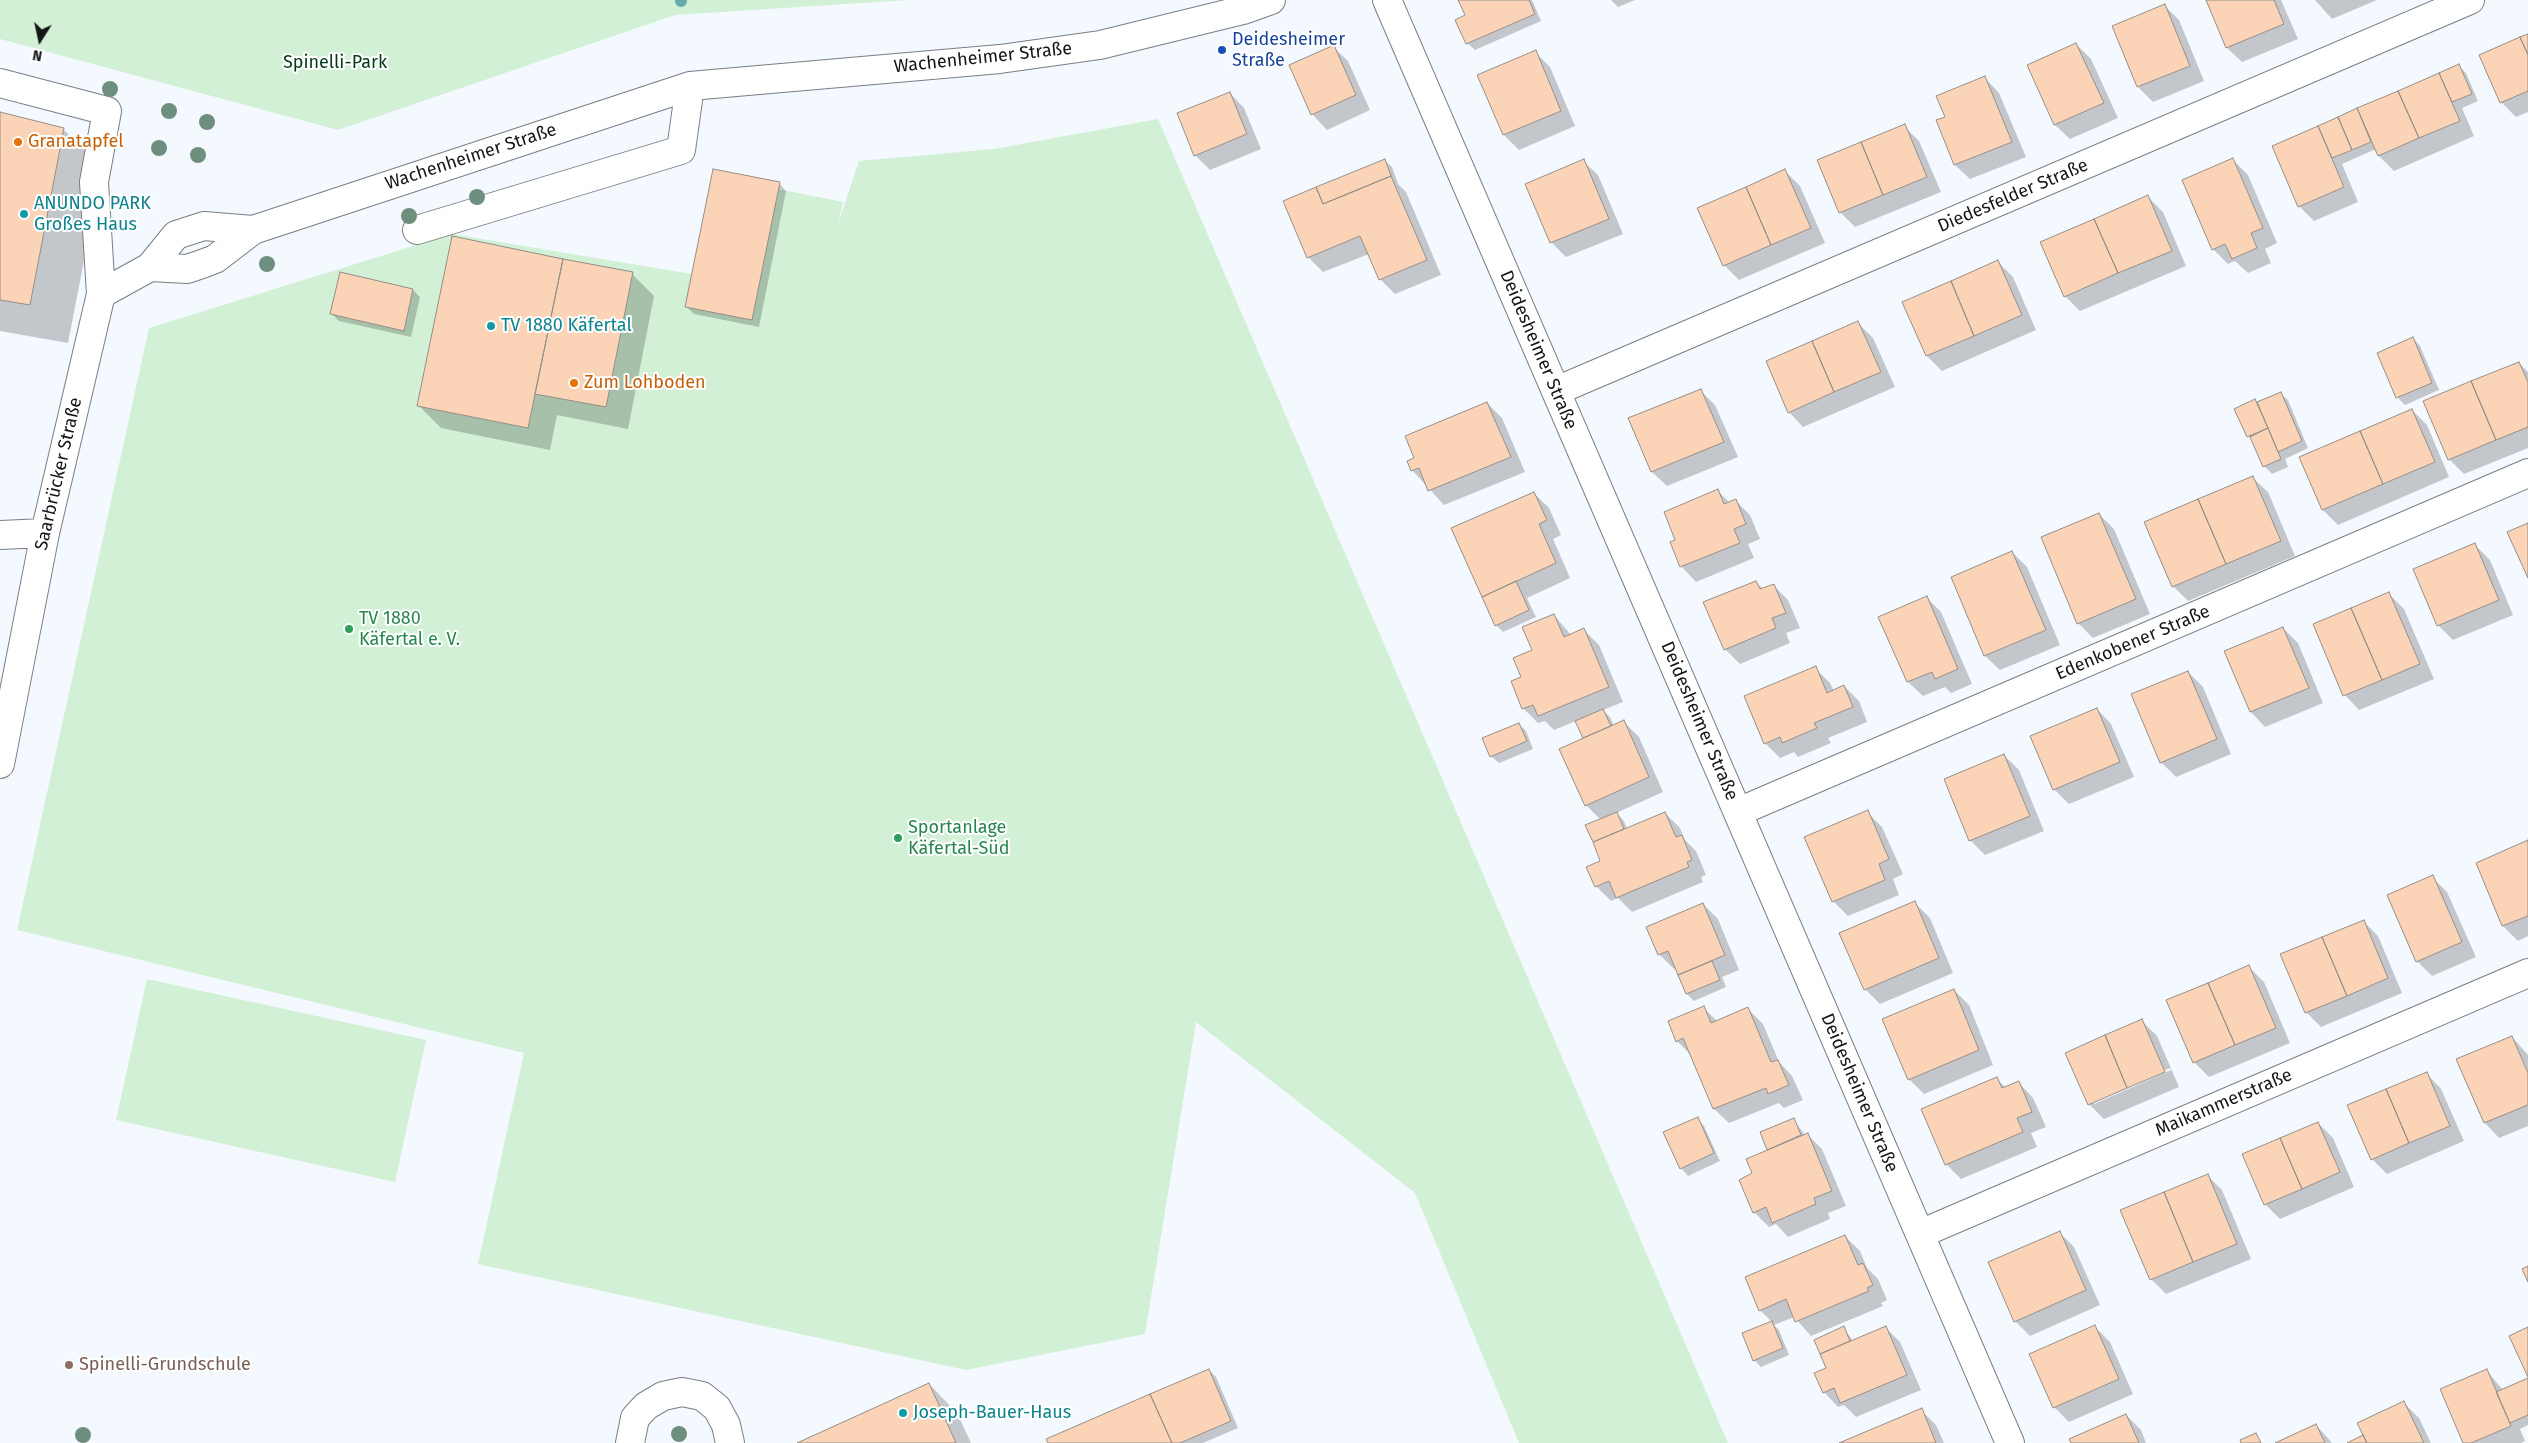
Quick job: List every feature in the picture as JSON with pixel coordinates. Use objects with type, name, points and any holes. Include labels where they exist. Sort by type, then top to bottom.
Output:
[{"type":"street","name":"Wachenheimer Straße","points":[[150,267],[187,269],[202,264],[215,259],[253,230],[690,86],[1000,59],[1100,45],[1243,10],[1271,0]]},
{"type":"street","name":"Deidesheimer Straße","points":[[1387,0],[2010,1443]]},
{"type":"street","name":"Diedesfelder Straße","points":[[1556,391],[2470,0]]},
{"type":"street","name":"Saarbrücker Straße","points":[[0,83],[107,111],[94,182],[101,294],[45,533],[0,764]]},
{"type":"street","points":[[417,230],[681,150],[690,86]]},
{"type":"street","name":"Wachenheimer Straße","points":[[101,294],[150,267],[176,235],[204,226],[253,230]]},
{"type":"street","name":"Edenkobener Straße","points":[[1738,812],[2528,473]]},
{"type":"street","points":[[0,535],[45,533]]},
{"type":"street","name":"Maikammerstraße","points":[[1920,1234],[2528,973]]},
{"type":"street","points":[[630,1443],[635,1418],[646,1406],[663,1396],[682,1392],[702,1396],[717,1408],[726,1425],[730,1443]]},
{"type":"green space","name":"Spinelli-Park","points":[[0,0],[908,0],[675,15],[338,130],[0,39]]},
{"type":"green space","points":[[1158,119],[1728,1443],[1519,1443],[1415,1193],[1196,1022],[1145,1334],[966,1370],[478,1264],[524,1053],[17,930],[149,328],[452,234],[692,274],[778,189],[843,202],[838,224],[859,161],[994,149]]},
{"type":"green space","points":[[147,979],[426,1040],[395,1182],[116,1120]]},
{"type":"building","points":[[1458,0],[1529,0],[1535,14],[1466,44],[1455,20],[1465,15]]},
{"type":"building","points":[[2206,0],[2274,0],[2284,24],[2226,48]]},
{"type":"building","points":[[2165,4],[2190,66],[2137,87],[2112,26]]},
{"type":"building","points":[[2528,34],[2528,55],[2520,37]]},
{"type":"building","points":[[2520,37],[2528,55],[2528,91],[2500,103],[2479,55]]},
{"type":"building","points":[[2076,43],[2104,103],[2054,125],[2027,65]]},
{"type":"building","points":[[1334,45],[1356,95],[1311,115],[1289,65]]},
{"type":"building","points":[[1536,50],[1561,111],[1503,135],[1477,75]]},
{"type":"building","points":[[2459,64],[2472,94],[2452,102],[2439,73]]},
{"type":"building","points":[[2439,73],[2460,121],[2419,138],[2398,91]]},
{"type":"building","points":[[1985,76],[2012,142],[1954,165],[1936,120],[1945,117],[1936,96]]},
{"type":"building","points":[[2398,91],[2419,138],[2378,156],[2357,108]]},
{"type":"building","points":[[1230,92],[1247,134],[1194,156],[1177,113]]},
{"type":"building","points":[[2357,108],[2371,142],[2352,150],[2338,117]]},
{"type":"building","name":"ANUNDO PARK Großes Haus","points":[[0,112],[64,128],[30,305],[0,300]]},
{"type":"building","points":[[2338,117],[2352,150],[2332,158],[2318,126]]},
{"type":"building","points":[[1905,124],[1927,177],[1883,195],[1861,142]]},
{"type":"building","points":[[2318,126],[2344,187],[2298,207],[2272,146]]},
{"type":"building","points":[[1861,142],[1883,195],[1839,213],[1817,160]]},
{"type":"building","points":[[2233,158],[2263,228],[2251,233],[2257,248],[2232,259],[2225,244],[2212,250],[2182,180]]},
{"type":"building","points":[[1385,159],[1391,176],[1323,204],[1316,187]]},
{"type":"building","points":[[1584,159],[1609,219],[1550,243],[1525,184]]},
{"type":"building","points":[[713,169],[780,182],[752,320],[685,307]]},
{"type":"building","points":[[1785,169],[1811,228],[1771,245],[1746,187]]},
{"type":"building","points":[[1391,176],[1427,260],[1379,280],[1360,236],[1307,258],[1283,201],[1316,187],[1323,204]]},
{"type":"building","points":[[1746,187],[1771,245],[1723,266],[1697,208]]},
{"type":"building","points":[[2148,195],[2172,251],[2118,273],[2094,219]]},
{"type":"building","points":[[2094,219],[2118,273],[2064,297],[2040,242]]},
{"type":"building","name":"TV 1880 Käfertal","points":[[452,236],[563,259],[528,428],[417,406]]},
{"type":"building","points":[[563,259],[633,272],[606,407],[535,394]]},
{"type":"building","points":[[1998,260],[2022,315],[1974,336],[1951,281]]},
{"type":"building","points":[[340,272],[413,289],[404,331],[330,314]]},
{"type":"building","points":[[1951,281],[1974,336],[1926,356],[1902,302]]},
{"type":"building","points":[[1858,321],[1881,372],[1834,392],[1812,341]]},
{"type":"building","points":[[2413,337],[2432,383],[2396,398],[2377,353]]},
{"type":"building","points":[[1812,341],[1834,392],[1788,413],[1766,361]]},
{"type":"building","points":[[2519,362],[2528,382],[2528,427],[2496,440],[2471,381]]},
{"type":"building","points":[[2471,381],[2496,440],[2448,460],[2423,401]]},
{"type":"building","points":[[1701,389],[1724,442],[1651,472],[1628,418]]},
{"type":"building","points":[[2281,392],[2302,441],[2278,452],[2257,402]]},
{"type":"building","points":[[2255,399],[2268,428],[2247,437],[2234,409]]},
{"type":"building","points":[[1487,402],[1511,457],[1428,491],[1419,468],[1411,471],[1407,461],[1414,458],[1405,436]]},
{"type":"building","points":[[2412,409],[2435,462],[2383,484],[2360,431]]},
{"type":"building","points":[[2268,428],[2281,459],[2263,467],[2250,437]]},
{"type":"building","points":[[2360,431],[2383,484],[2322,510],[2299,457]]},
{"type":"building","points":[[2253,476],[2281,541],[2226,564],[2198,499]]},
{"type":"building","points":[[1718,489],[1724,504],[1736,499],[1746,524],[1734,529],[1740,543],[1680,567],[1670,542],[1675,540],[1664,512]]},
{"type":"building","points":[[1534,492],[1547,520],[1539,524],[1556,563],[1482,597],[1451,528]]},
{"type":"building","points":[[2198,499],[2226,564],[2172,587],[2144,522]]},
{"type":"building","points":[[2099,513],[2136,599],[2077,624],[2041,537]]},
{"type":"building","points":[[2528,523],[2528,578],[2507,532]]},
{"type":"building","points":[[2475,543],[2499,600],[2437,626],[2413,569]]},
{"type":"building","points":[[2012,551],[2046,630],[1984,656],[1951,577]]},
{"type":"building","points":[[1516,581],[1529,610],[1495,626],[1482,597]]},
{"type":"building","points":[[1756,581],[1760,589],[1774,584],[1786,613],[1772,618],[1776,628],[1724,650],[1703,602]]},
{"type":"building","points":[[2389,592],[2420,664],[2382,680],[2351,608]]},
{"type":"building","points":[[1927,596],[1958,669],[1935,679],[1932,672],[1907,682],[1878,617]]},
{"type":"building","points":[[2351,608],[2382,680],[2343,696],[2313,624]]},
{"type":"building","points":[[1554,614],[1564,637],[1584,628],[1609,687],[1538,716],[1533,705],[1522,709],[1511,681],[1521,677],[1513,658],[1532,650],[1522,627]]},
{"type":"building","points":[[2283,627],[2309,688],[2250,712],[2224,651]]},
{"type":"building","points":[[1816,666],[1827,693],[1844,685],[1853,707],[1814,723],[1817,728],[1782,743],[1780,737],[1764,744],[1744,696]]},
{"type":"building","points":[[2188,671],[2217,739],[2160,763],[2131,694]]},
{"type":"building","points":[[2097,708],[2120,762],[2053,790],[2030,736]]},
{"type":"building","points":[[1603,709],[1611,726],[1583,738],[1575,721]]},
{"type":"building","points":[[1624,720],[1649,777],[1585,806],[1559,749]]},
{"type":"building","points":[[1519,723],[1527,741],[1490,757],[1482,738]]},
{"type":"building","points":[[2004,754],[2030,816],[1969,841],[1944,779]]},
{"type":"building","points":[[1868,810],[1889,859],[1879,864],[1885,880],[1832,902],[1804,837]]},
{"type":"building","points":[[1617,812],[1624,829],[1593,842],[1585,825]]},
{"type":"building","points":[[1665,812],[1676,837],[1682,835],[1692,860],[1687,862],[1689,867],[1616,898],[1609,881],[1595,887],[1586,867],[1600,861],[1593,842]]},
{"type":"building","points":[[2528,840],[2528,916],[2502,926],[2476,863]]},
{"type":"building","points":[[2433,875],[2462,942],[2416,962],[2387,895]]},
{"type":"building","points":[[1915,901],[1939,958],[1864,990],[1839,933]]},
{"type":"building","points":[[1703,903],[1725,955],[1678,975],[1668,951],[1658,955],[1646,927]]},
{"type":"building","points":[[2364,920],[2388,978],[2347,996],[2322,937]]},
{"type":"building","points":[[2322,937],[2347,996],[2305,1013],[2280,954]]},
{"type":"building","points":[[1712,961],[1720,980],[1686,994],[1678,975]]},
{"type":"building","points":[[2249,965],[2276,1028],[2235,1045],[2208,983]]},
{"type":"building","points":[[2208,983],[2235,1045],[2193,1063],[2166,1000]]},
{"type":"building","points":[[1954,989],[1979,1050],[1908,1080],[1882,1019]]},
{"type":"building","points":[[1704,1006],[1711,1023],[1748,1007],[1771,1062],[1778,1060],[1789,1085],[1768,1094],[1766,1088],[1713,1109],[1683,1038],[1676,1042],[1668,1021]]},
{"type":"building","points":[[2142,1019],[2165,1072],[2127,1088],[2105,1035]]},
{"type":"building","points":[[2105,1035],[2127,1088],[2088,1105],[2065,1053]]},
{"type":"building","points":[[2512,1036],[2528,1073],[2528,1105],[2484,1123],[2456,1059]]},
{"type":"building","points":[[2427,1072],[2450,1126],[2409,1143],[2386,1089]]},
{"type":"building","points":[[1997,1077],[2002,1088],[2019,1081],[2032,1112],[2017,1118],[2023,1132],[1945,1165],[1921,1109]]},
{"type":"building","points":[[2386,1089],[2409,1143],[2371,1160],[2347,1105]]},
{"type":"building","points":[[1698,1117],[1714,1153],[1680,1169],[1663,1132]]},
{"type":"building","points":[[1794,1118],[1801,1135],[1767,1150],[1760,1132]]},
{"type":"building","points":[[2318,1122],[2340,1172],[2302,1189],[2280,1138]]},
{"type":"building","points":[[1808,1133],[1832,1191],[1814,1198],[1816,1204],[1772,1223],[1766,1207],[1753,1213],[1739,1180],[1752,1173],[1746,1159]]},
{"type":"building","points":[[2280,1138],[2302,1189],[2264,1205],[2242,1154]]},
{"type":"building","points":[[2208,1174],[2237,1244],[2193,1262],[2164,1192]]},
{"type":"building","points":[[2164,1192],[2193,1262],[2150,1280],[2120,1210]]},
{"type":"building","points":[[2060,1231],[2086,1290],[2014,1322],[1988,1262]]},
{"type":"building","points":[[1845,1235],[1858,1265],[1863,1263],[1873,1285],[1867,1288],[1869,1291],[1795,1322],[1786,1299],[1759,1311],[1745,1277]]},
{"type":"building","points":[[2528,1266],[2528,1282],[2522,1269]]},
{"type":"building","points":[[1772,1321],[1783,1348],[1753,1361],[1742,1333]]},
{"type":"building","points":[[2095,1325],[2119,1379],[2053,1408],[2029,1354]]},
{"type":"building","points":[[1844,1326],[1850,1341],[1820,1354],[1814,1340]]},
{"type":"building","points":[[1886,1326],[1907,1375],[1840,1403],[1834,1388],[1823,1393],[1814,1373],[1826,1368],[1820,1354]]},
{"type":"building","points":[[2528,1327],[2528,1377],[2509,1336]]},
{"type":"building","points":[[1209,1369],[1231,1421],[1180,1443],[1172,1443],[1150,1394]]},
{"type":"building","points":[[2487,1369],[2511,1426],[2471,1443],[2463,1443],[2440,1389]]},
{"type":"building","points":[[2528,1378],[2528,1415],[2510,1423],[2496,1392]]},
{"type":"building","name":"Joseph-Bauer-Haus","points":[[929,1383],[956,1443],[797,1443]]},
{"type":"building","points":[[1150,1394],[1172,1443],[1048,1443],[1046,1439]]},
{"type":"building","points":[[2404,1401],[2424,1443],[2367,1443],[2357,1423]]},
{"type":"building","points":[[1922,1408],[1936,1443],[1839,1443]]},
{"type":"building","points":[[2126,1414],[2139,1443],[2071,1443],[2069,1439]]},
{"type":"building","points":[[2316,1424],[2325,1443],[2275,1443]]},
{"type":"building","points":[[2256,1433],[2261,1443],[2241,1443],[2240,1440]]},
{"type":"building","points":[[2363,1435],[2367,1443],[2347,1443]]},
{"type":"place","name":"Deidesheimer Straße","points":[[1222,50]]},
{"type":"place","name":"Granatapfel","points":[[18,142]]},
{"type":"place","name":"ANUNDO PARK Großes Haus","points":[[24,214]]},
{"type":"place","name":"TV 1880 Käfertal","points":[[491,326]]},
{"type":"place","name":"Zum Lohboden","points":[[574,383]]},
{"type":"place","name":"TV 1880 Käfertal e. V.","points":[[349,629]]},
{"type":"place","name":"Sportanlage Käfertal-Süd","points":[[898,838]]},
{"type":"place","name":"Spinelli-Grundschule","points":[[69,1365]]},
{"type":"place","name":"Joseph-Bauer-Haus","points":[[903,1413]]}]
